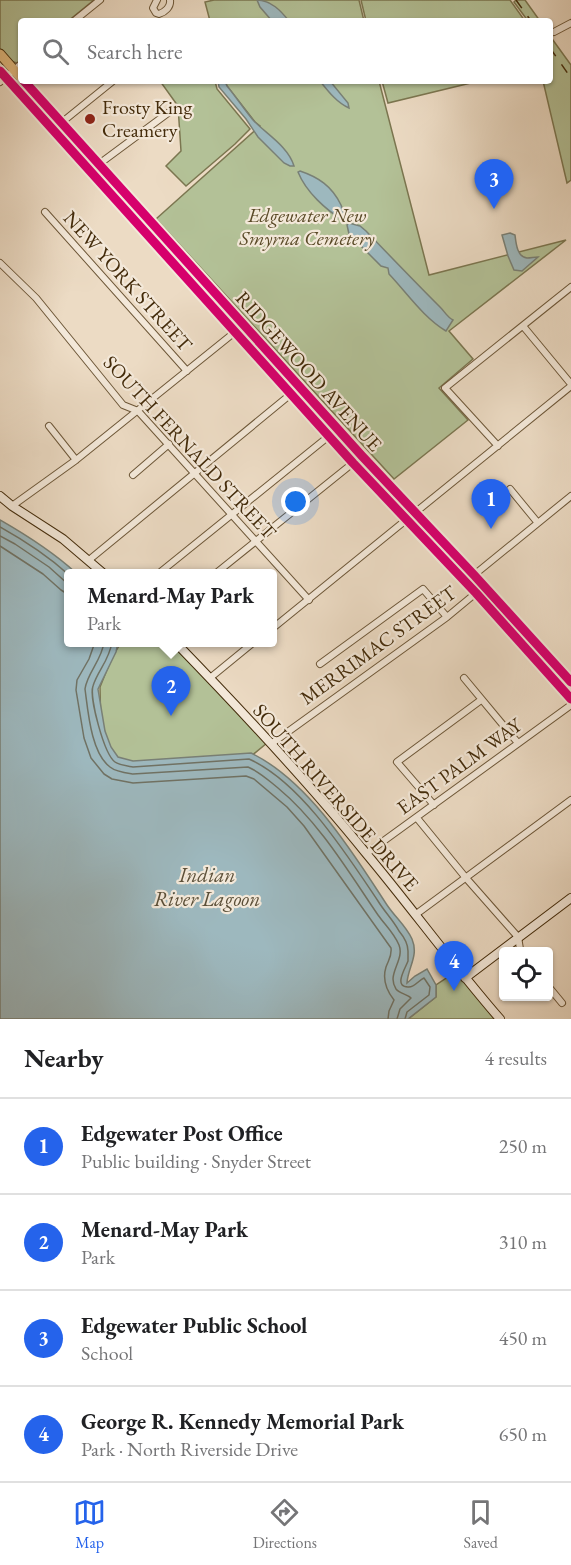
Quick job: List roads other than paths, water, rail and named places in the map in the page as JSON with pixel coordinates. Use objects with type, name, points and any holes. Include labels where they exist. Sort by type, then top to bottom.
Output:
[{"type":"main road","points":[[0,54],[17,67]]},
{"type":"main road","name":"RIDGEWOOD AVENUE","points":[[2,76],[50,126],[353,463],[476,593],[571,699]]},
{"type":"main road","name":"RIDGEWOOD AVENUE","points":[[27,84],[291,378],[571,682]]},
{"type":"main road","points":[[50,126],[62,133],[88,162],[93,165],[99,164]]},
{"type":"main road","points":[[94,176],[106,179],[137,214],[148,219]]},
{"type":"main road","points":[[178,268],[189,274],[227,316],[238,318]]},
{"type":"main road","points":[[236,333],[246,336],[283,376],[291,378]]},
{"type":"main road","points":[[502,622],[510,624],[534,651],[547,656]]},
{"type":"street","points":[[78,18],[100,0]]},
{"type":"street","points":[[157,0],[153,8],[159,14],[167,9],[170,0]]},
{"type":"street","points":[[554,32],[571,23]]},
{"type":"street","points":[[2,76],[17,67]]},
{"type":"street","points":[[61,123],[109,84]]},
{"type":"street","points":[[99,164],[172,110]]},
{"type":"street","name":"NEW YORK STREET","points":[[45,212],[187,371]]},
{"type":"street","name":"SOUTH FERNALD STREET","points":[[0,263],[36,298],[123,405],[138,411],[309,600]]},
{"type":"street","points":[[498,446],[445,388],[571,287]]},
{"type":"street","points":[[277,625],[571,385],[523,326]]},
{"type":"street","points":[[12,506],[76,460],[236,333]]},
{"type":"street","points":[[89,560],[291,394]]},
{"type":"street","points":[[49,426],[76,460]]},
{"type":"street","points":[[163,569],[329,436]]},
{"type":"street","points":[[133,475],[169,444]]},
{"type":"street","points":[[220,569],[353,463]]},
{"type":"street","points":[[510,489],[538,523]]},
{"type":"street","points":[[0,496],[63,539],[99,569]]},
{"type":"street","points":[[474,575],[571,496]]},
{"type":"street","points":[[320,664],[423,589],[447,617]]},
{"type":"street","name":"MERRIMAC STREET","points":[[271,744],[447,617],[476,593]]},
{"type":"street","name":"SOUTH RIVERSIDE DRIVE","points":[[180,647],[314,790],[500,1019]]},
{"type":"street","points":[[210,678],[248,647]]},
{"type":"street","points":[[464,678],[518,743]]},
{"type":"street","points":[[434,805],[397,762],[481,700]]},
{"type":"street","name":"EAST PALM WAY","points":[[367,853],[571,705]]},
{"type":"street","points":[[415,915],[571,800]]},
{"type":"street","points":[[417,818],[518,937],[520,947]]},
{"type":"street","points":[[465,978],[571,898]]},
{"type":"street","points":[[553,991],[562,1003]]},
{"type":"water","points":[[257,0],[271,4],[286,18],[269,18]]},
{"type":"water","points":[[218,84],[226,84],[253,120],[287,152],[294,166],[284,163],[258,137]]},
{"type":"water","points":[[322,84],[332,84],[348,103],[349,108],[337,100]]},
{"type":"water","points":[[298,172],[319,179],[329,187],[342,207],[346,219],[344,221],[330,212],[311,193]]},
{"type":"water","points":[[349,223],[360,226],[366,231],[453,320],[446,331],[416,304],[389,274],[388,268],[381,266],[349,234],[347,225]]},
{"type":"water","points":[[510,233],[515,235],[521,255],[527,258],[538,257],[522,271],[514,270],[508,256],[502,235]]},
{"type":"water","name":"Indian River Lagoon","points":[[0,520],[40,545],[71,569],[64,569],[64,647],[117,647],[98,689],[105,731],[118,757],[133,761],[251,753],[272,765],[292,781],[328,820],[410,934],[414,945],[414,956],[407,983],[427,969],[436,985],[436,997],[408,1019],[0,1019]]},
{"type":"railway","points":[[516,0],[529,18]]},
{"type":"railway","points":[[553,52],[571,78]]},
{"type":"place","name":"Frosty King Creamery","points":[[90,119]]},
{"type":"place","name":"Edgewater Public School","points":[[494,209]]},
{"type":"place","name":"Edgewater Post Office","points":[[491,529]]},
{"type":"place","name":"Menard-May Park","points":[[171,716]]},
{"type":"place","name":"George R. Kennedy Memorial Park","points":[[454,991]]},
{"type":"park label","name":"Edgewater New Smyrna Cemetery","points":[[307,226]]}]
